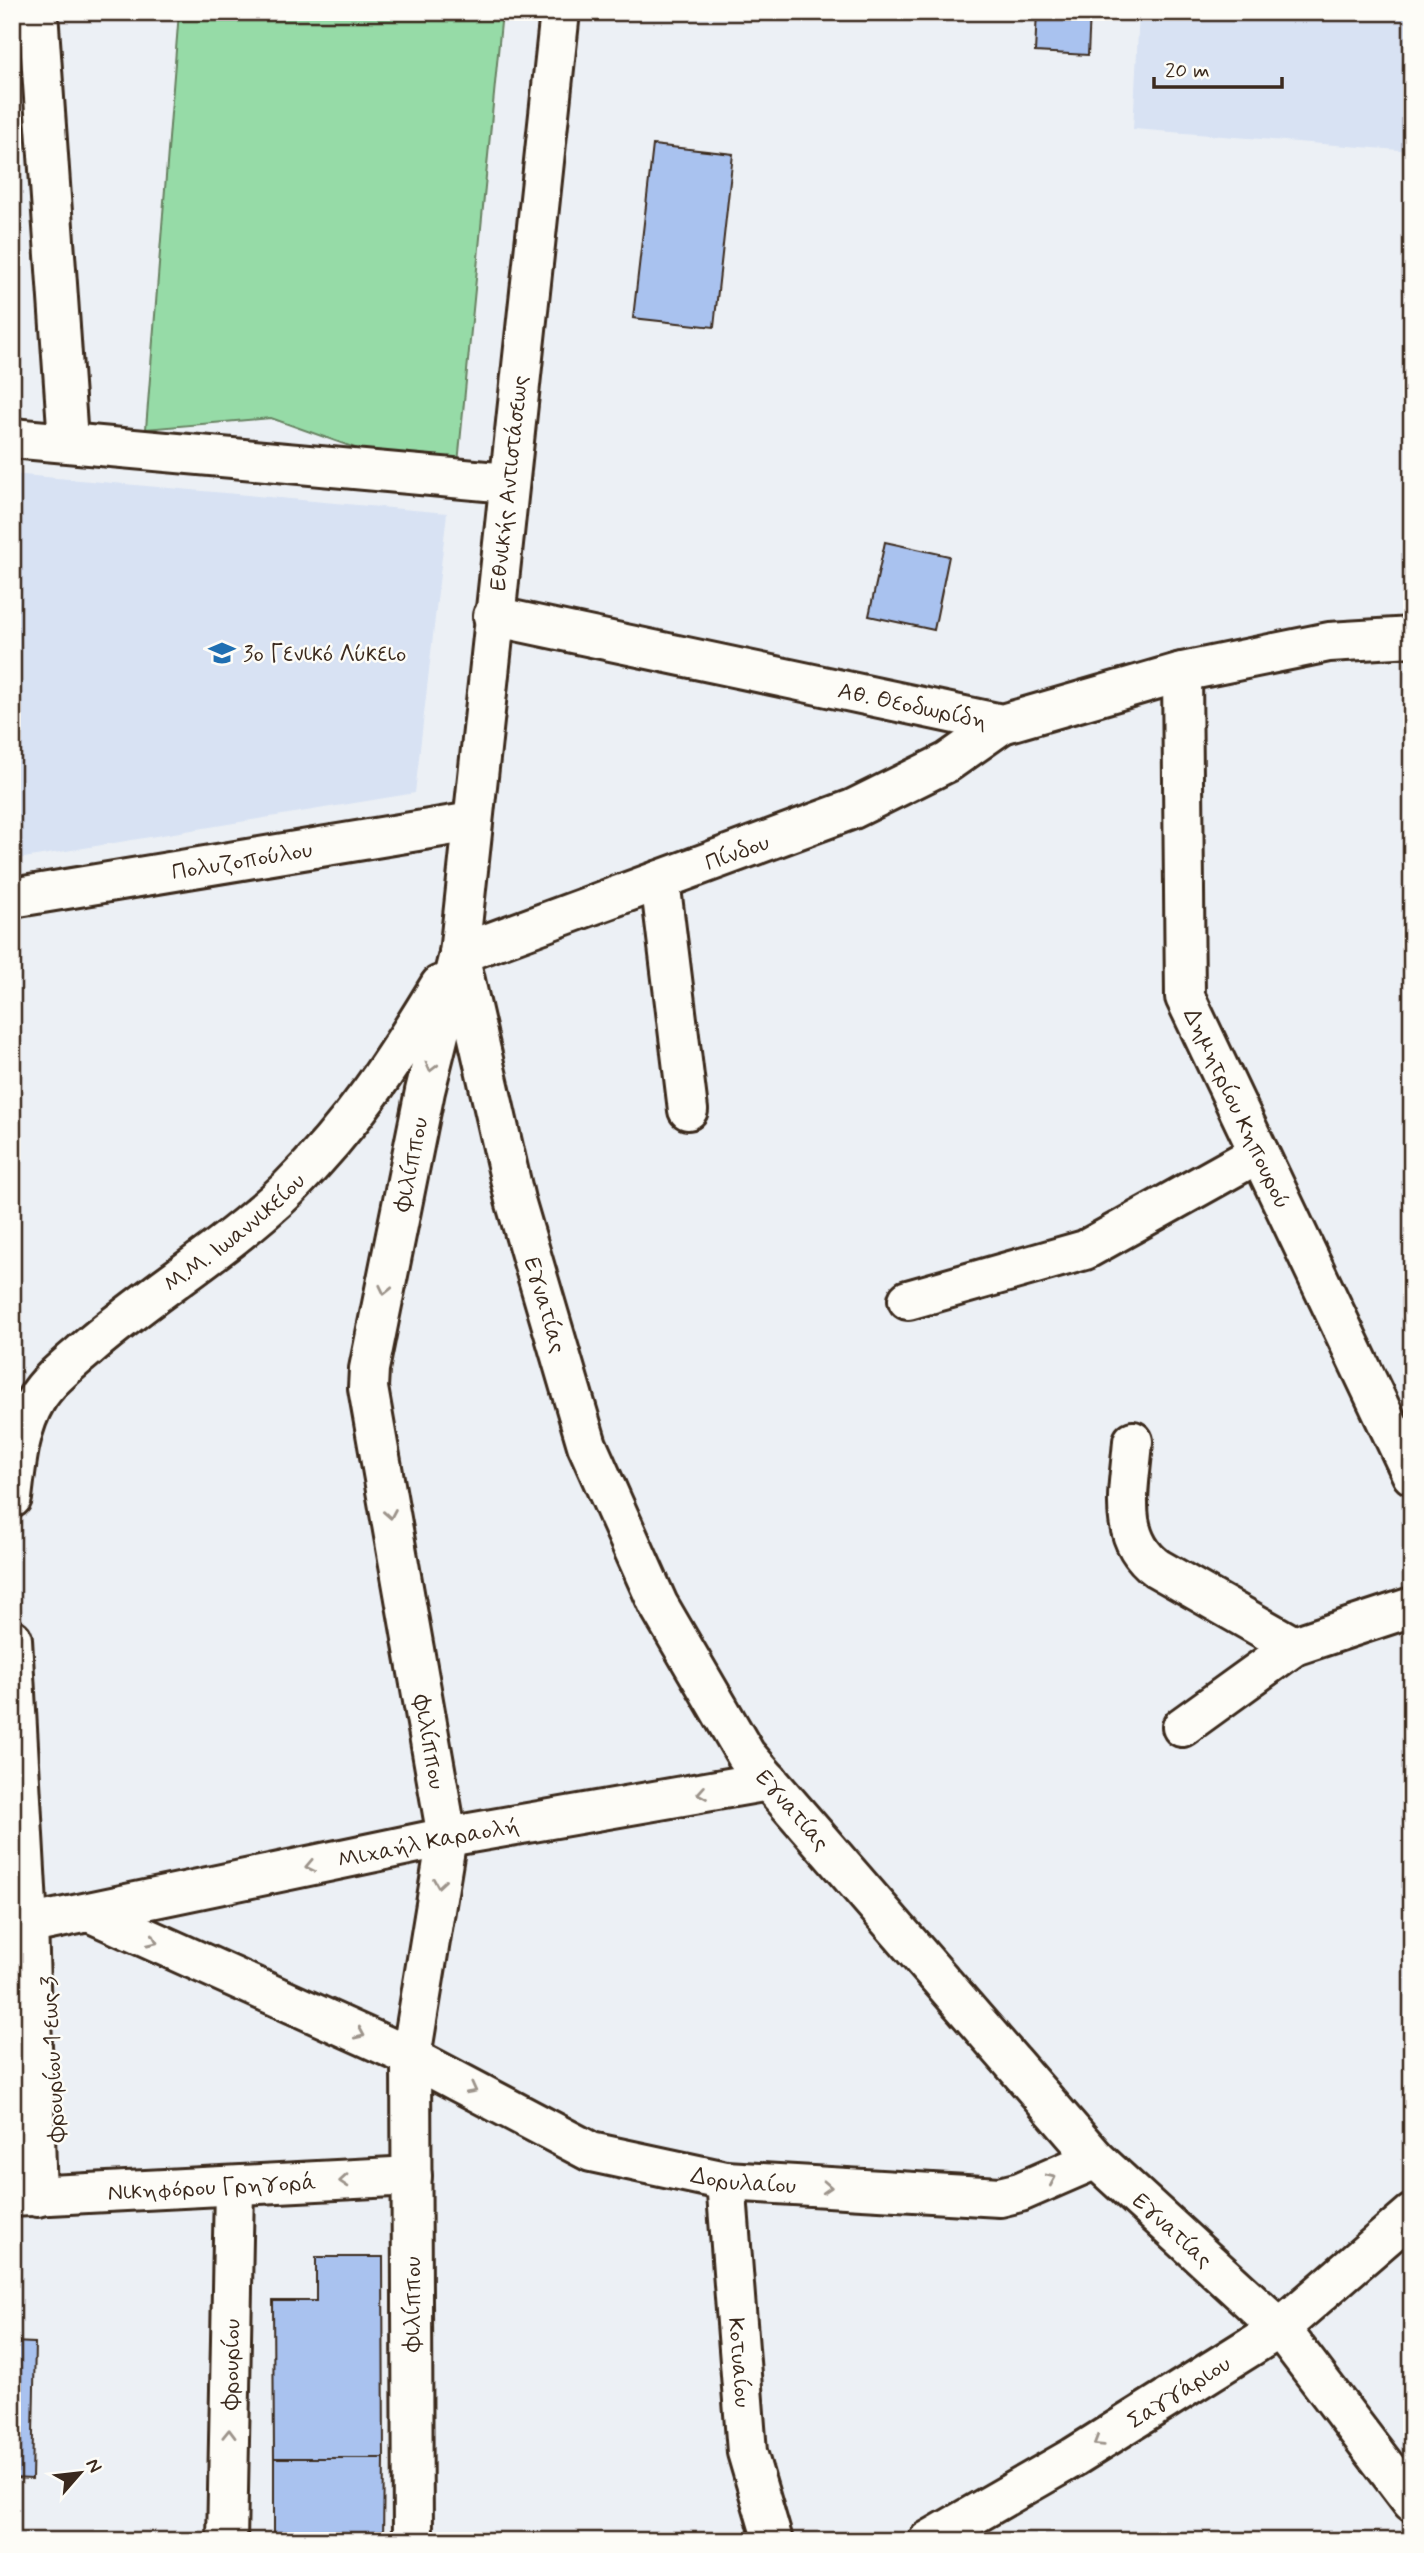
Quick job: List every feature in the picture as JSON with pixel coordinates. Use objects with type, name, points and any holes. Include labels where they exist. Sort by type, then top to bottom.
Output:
[{"type":"street","points":[[38,12],[68,441]]},
{"type":"street","name":"Εθνικής Αντιστάσεως","points":[[459,954],[493,616],[560,12]]},
{"type":"street","points":[[12,438],[508,483]]},
{"type":"street","name":"Αθ. Θεοδωρίδη","points":[[493,616],[1002,724],[1182,672],[1329,642],[1412,638]]},
{"type":"street","name":"Δημητρίου Κηπουρού","points":[[1182,672],[1184,989],[1188,1005],[1412,1475]]},
{"type":"street","name":"Πίνδου","points":[[459,954],[853,809],[948,762],[1002,724]]},
{"type":"street","name":"Πολυζοπούλου","points":[[12,898],[472,822]]},
{"type":"street","points":[[660,880],[688,1110]]},
{"type":"street","name":"Μ.Μ. Ιωαννικείου","points":[[12,1497],[18,1427],[36,1399],[69,1365],[125,1316],[266,1208],[349,1124],[382,1080],[459,954]]},
{"type":"street","name":"Εγνατίας","points":[[459,954],[515,1200],[587,1445],[658,1604],[746,1755],[1096,2159],[1280,2328],[1412,2502]]},
{"type":"street","name":"Φιλίππου","points":[[412,2541],[411,2057],[446,1837],[368,1388],[369,1369],[425,1091],[459,954]]},
{"type":"street","points":[[908,1300],[1085,1250],[1259,1153]]},
{"type":"street","points":[[1133,1441],[1129,1527],[1138,1551],[1157,1568],[1294,1646]]},
{"type":"street","points":[[1182,1727],[1294,1646],[1412,1606]]},
{"type":"street","points":[[12,1639],[28,1925],[36,2196]]},
{"type":"street","name":"Μιχαήλ Καραολή","points":[[28,1925],[446,1837],[769,1781]]},
{"type":"street","points":[[91,1913],[411,2057]]},
{"type":"street","name":"Δορυλαίου","points":[[411,2057],[591,2151],[726,2180],[1000,2197],[1020,2192],[1096,2159]]},
{"type":"street","name":"Νικηφόρου Γρηγορά","points":[[36,2196],[234,2188],[412,2176]]},
{"type":"street","name":"Κοτυαίου","points":[[726,2180],[747,2452],[773,2541]]},
{"type":"street","name":"Φρουρίου","points":[[227,2541],[234,2188]]},
{"type":"street","name":"Σαγγάριου","points":[[928,2541],[1074,2457],[1280,2328],[1412,2214]]},
{"type":"shaded area","points":[[1139,12],[1412,12],[1412,151],[1133,129]]},
{"type":"shaded area","name":"3ο Γενικό Λύκειο","points":[[12,474],[447,513],[415,793],[12,860]]},
{"type":"green space","points":[[179,12],[502,12],[456,484],[271,418],[146,429]]},
{"type":"building","points":[[1037,12],[1090,12],[1088,55],[1035,52]]},
{"type":"building","points":[[653,145],[733,154],[714,327],[633,318]]},
{"type":"building","points":[[885,542],[949,556],[934,630],[869,616]]},
{"type":"building","points":[[316,2257],[383,2257],[384,2458],[274,2458],[273,2301],[316,2301]]},
{"type":"building","points":[[12,2342],[35,2343],[32,2479],[12,2478]]},
{"type":"building","points":[[274,2458],[384,2458],[383,2541],[274,2541]]},
{"type":"place","name":"3ο Γενικό Λύκειο","points":[[222,653]]}]
